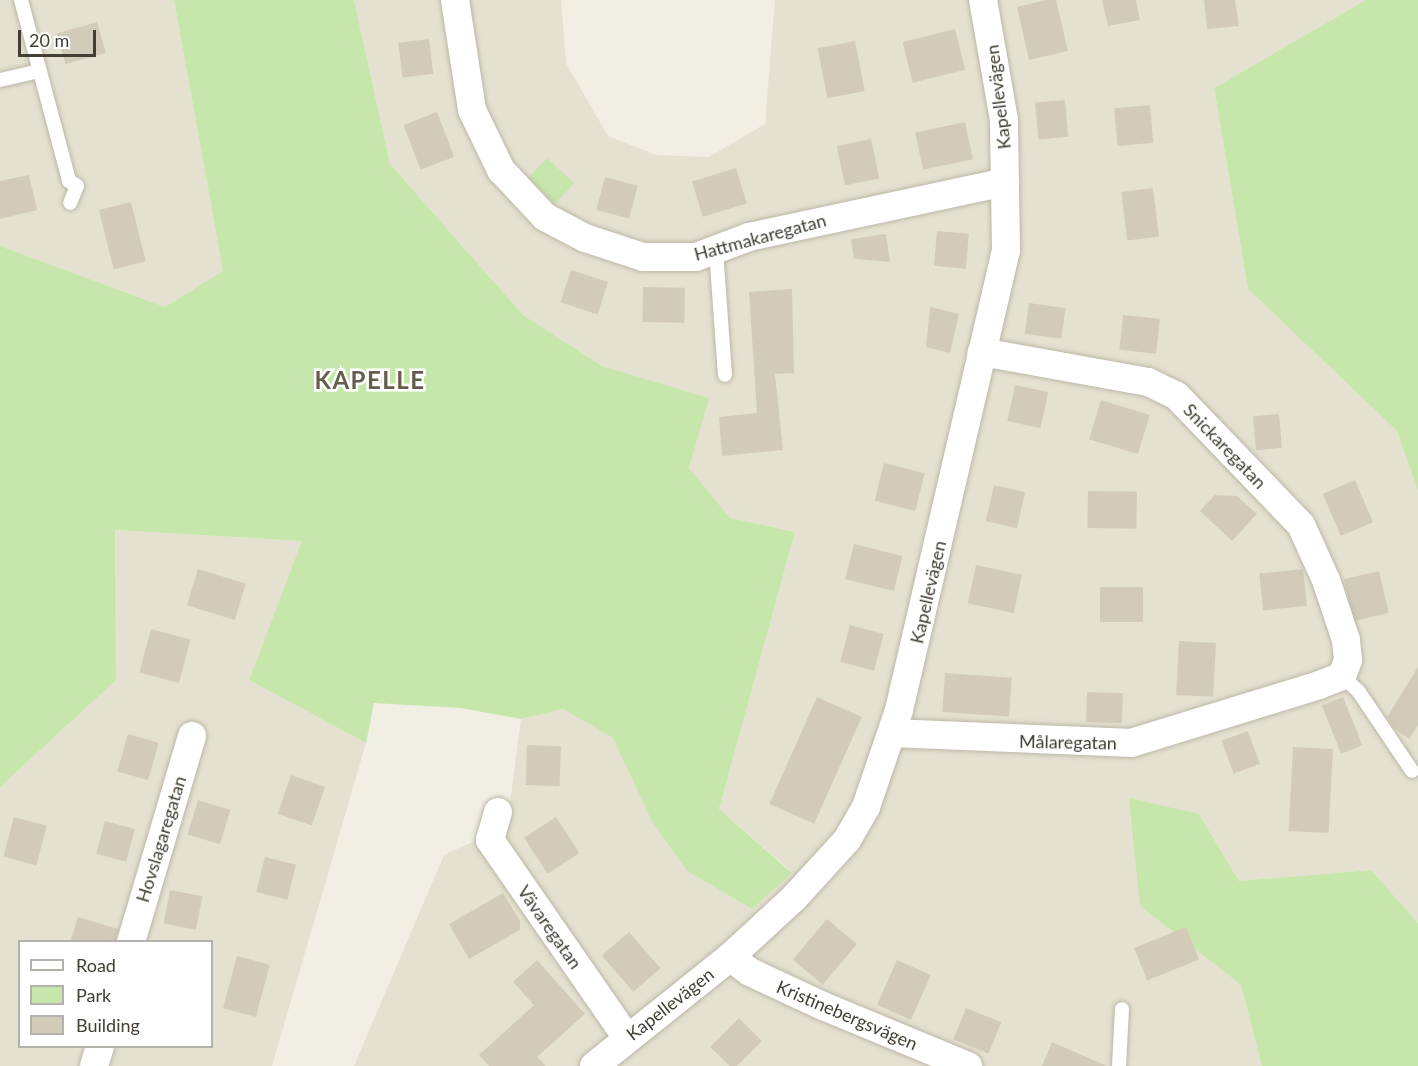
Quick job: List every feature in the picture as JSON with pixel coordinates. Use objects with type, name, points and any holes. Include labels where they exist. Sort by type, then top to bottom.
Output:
[{"type":"street","name":"Hattmakaregatan","points":[[455,0],[472,110],[501,170],[545,217],[585,238],[643,257],[696,257],[749,237],[847,214],[1005,182]]},
{"type":"street","name":"Kapellevägen","points":[[594,1066],[730,957],[794,898],[847,840],[866,807],[893,733],[1006,251],[1004,120],[983,0]]},
{"type":"street","name":"Snickaregatan","points":[[982,352],[1148,382],[1177,396],[1301,525],[1326,580],[1346,640],[1348,660],[1342,676]]},
{"type":"street","name":"Målaregatan","points":[[893,733],[1131,743],[1342,676]]},
{"type":"street","name":"Hovslagaregatan","points":[[132,940],[192,736]]},
{"type":"street","name":"Vävaregatan","points":[[498,812],[490,840],[627,1038]]},
{"type":"street","name":"Kristinebergsvägen","points":[[730,957],[750,972],[823,1006],[968,1066]]},
{"type":"street","points":[[94,1066],[100,1048]]},
{"type":"lane","points":[[21,0],[69,181],[77,186],[70,203]]},
{"type":"lane","points":[[0,80],[38,70]]},
{"type":"lane","points":[[716,250],[725,375]]},
{"type":"lane","points":[[1342,676],[1359,692],[1412,771]]},
{"type":"lane","points":[[1119,1066],[1122,1008]]},
{"type":"shaded area","points":[[0,0],[174,0],[223,271],[165,307],[0,246]]},
{"type":"shaded area","points":[[354,0],[561,0],[566,63],[608,136],[656,155],[709,157],[765,124],[775,0],[1366,0],[1214,88],[1248,289],[1397,431],[1418,491],[1418,923],[1371,870],[1239,881],[1199,814],[1140,906],[1241,985],[1262,1066],[354,1066],[444,855],[507,826],[521,719],[563,709],[613,738],[651,820],[687,871],[752,909],[792,872],[719,809],[795,532],[730,518],[689,468],[708,398],[602,366],[523,315],[390,164]]},
{"type":"shaded area","points":[[115,530],[303,541],[249,680],[366,743],[272,1066],[0,1066],[0,787],[116,680]]},
{"type":"green space","points":[[174,0],[354,0],[390,164],[523,315],[602,366],[709,398],[689,468],[730,518],[795,532],[719,809],[792,873],[752,909],[687,871],[651,820],[613,738],[563,709],[521,719],[461,708],[374,703],[366,743],[249,680],[302,541],[115,530],[116,680],[0,787],[0,246],[165,307],[223,271]]},
{"type":"green space","points":[[1366,0],[1418,0],[1418,491],[1397,431],[1248,289],[1214,88]]},
{"type":"green space","points":[[547,158],[574,183],[555,204],[528,178]]},
{"type":"green space","points":[[1129,798],[1199,814],[1239,881],[1371,870],[1418,923],[1418,1066],[1262,1066],[1241,985],[1140,906]]},
{"type":"building","points":[[1056,0],[1068,51],[1029,60],[1017,7]]},
{"type":"building","points":[[1102,0],[1136,0],[1140,20],[1108,26]]},
{"type":"building","points":[[1204,0],[1235,0],[1239,26],[1207,29]]},
{"type":"building","points":[[97,22],[106,53],[65,64],[57,34]]},
{"type":"building","points":[[955,29],[965,70],[913,83],[903,42]]},
{"type":"building","points":[[429,39],[433,74],[402,78],[398,43]]},
{"type":"building","points":[[855,41],[865,91],[827,98],[818,48]]},
{"type":"building","points":[[1065,100],[1068,137],[1038,139],[1035,103]]},
{"type":"building","points":[[1150,105],[1153,143],[1117,146],[1114,108]]},
{"type":"building","points":[[437,112],[454,157],[421,170],[403,125]]},
{"type":"building","points":[[965,122],[973,159],[923,170],[915,133]]},
{"type":"building","points":[[871,139],[879,178],[845,185],[837,146]]},
{"type":"building","points":[[736,168],[747,203],[703,217],[692,181]]},
{"type":"building","points":[[29,175],[37,210],[0,219],[0,181]]},
{"type":"building","points":[[605,177],[638,186],[629,219],[596,210]]},
{"type":"building","points":[[1153,188],[1159,237],[1127,241],[1121,192]]},
{"type":"building","points":[[131,202],[146,261],[114,269],[99,210]]},
{"type":"building","points":[[937,231],[969,234],[966,269],[934,266]]},
{"type":"building","points":[[886,234],[890,262],[854,259],[851,239]]},
{"type":"building","points":[[571,270],[608,282],[598,314],[560,302]]},
{"type":"building","points":[[643,287],[685,288],[684,323],[642,322]]},
{"type":"building","points":[[792,289],[794,373],[775,374],[783,450],[722,456],[719,417],[757,413],[749,292]]},
{"type":"building","points":[[1029,303],[1066,308],[1061,339],[1025,334]]},
{"type":"building","points":[[930,307],[959,314],[950,353],[926,347]]},
{"type":"building","points":[[1123,315],[1160,319],[1156,354],[1119,350]]},
{"type":"building","points":[[1015,385],[1048,392],[1041,428],[1007,421]]},
{"type":"building","points":[[1101,400],[1150,415],[1138,454],[1089,439]]},
{"type":"building","points":[[1279,414],[1282,448],[1256,450],[1253,416]]},
{"type":"building","points":[[884,463],[925,473],[915,511],[875,501]]},
{"type":"building","points":[[1355,480],[1373,522],[1341,536],[1323,494]]},
{"type":"building","points":[[994,485],[1025,492],[1017,528],[986,521]]},
{"type":"building","points":[[1088,491],[1137,492],[1136,529],[1087,528]]},
{"type":"building","points":[[1215,495],[1237,496],[1257,514],[1232,541],[1200,511]]},
{"type":"building","points":[[854,544],[903,556],[894,591],[845,579]]},
{"type":"building","points":[[976,565],[1022,575],[1014,613],[968,603]]},
{"type":"building","points":[[198,569],[246,584],[235,620],[187,605]]},
{"type":"building","points":[[1303,569],[1307,606],[1263,610],[1259,574]]},
{"type":"building","points":[[1379,571],[1389,613],[1354,621],[1344,579]]},
{"type":"building","points":[[1100,587],[1143,587],[1143,622],[1100,622]]},
{"type":"building","points":[[850,625],[884,634],[874,671],[840,662]]},
{"type":"building","points":[[151,629],[191,640],[179,683],[139,672]]},
{"type":"building","points":[[1179,641],[1216,643],[1213,697],[1176,695]]},
{"type":"building","points":[[1418,667],[1418,725],[1409,739],[1396,730],[1387,717]]},
{"type":"building","points":[[945,673],[1012,678],[1009,717],[942,712]]},
{"type":"building","points":[[1087,692],[1123,693],[1122,723],[1086,722]]},
{"type":"building","points":[[817,697],[862,717],[814,824],[769,804]]},
{"type":"building","points":[[1343,697],[1362,745],[1341,754],[1322,706]]},
{"type":"building","points":[[1248,731],[1260,764],[1234,773],[1222,741]]},
{"type":"building","points":[[128,734],[159,743],[148,780],[117,771]]},
{"type":"building","points":[[527,745],[561,746],[560,786],[526,785]]},
{"type":"building","points":[[1293,747],[1333,749],[1329,833],[1289,831]]},
{"type":"building","points":[[291,775],[325,787],[312,825],[278,814]]},
{"type":"building","points":[[198,800],[231,810],[220,844],[187,834]]},
{"type":"building","points":[[14,817],[47,826],[36,865],[3,857]]},
{"type":"building","points":[[556,817],[579,853],[548,874],[524,838]]},
{"type":"building","points":[[105,821],[135,829],[126,862],[96,854]]},
{"type":"building","points":[[265,857],[296,865],[287,900],[256,892]]},
{"type":"building","points":[[170,890],[202,896],[196,930],[164,923]]},
{"type":"building","points":[[503,893],[520,921],[520,930],[469,959],[449,924]]},
{"type":"building","points":[[78,917],[118,929],[115,940],[71,940]]},
{"type":"building","points":[[827,919],[857,944],[823,985],[793,960]]},
{"type":"building","points":[[1186,927],[1199,959],[1147,980],[1134,948]]},
{"type":"building","points":[[629,932],[660,968],[633,992],[602,956]]},
{"type":"building","points":[[237,956],[270,965],[256,1017],[223,1008]]},
{"type":"building","points":[[537,960],[585,1014],[537,1057],[546,1066],[489,1066],[479,1055],[534,1005],[513,982]]},
{"type":"building","points":[[897,960],[931,975],[911,1020],[877,1005]]},
{"type":"building","points":[[966,1008],[1001,1022],[988,1054],[953,1040]]},
{"type":"building","points":[[739,1018],[762,1041],[737,1066],[730,1066],[710,1047]]},
{"type":"building","points":[[1052,1042],[1107,1066],[1042,1066]]},
{"type":"district","name":"KAPELLE","points":[[370,380]]}]
